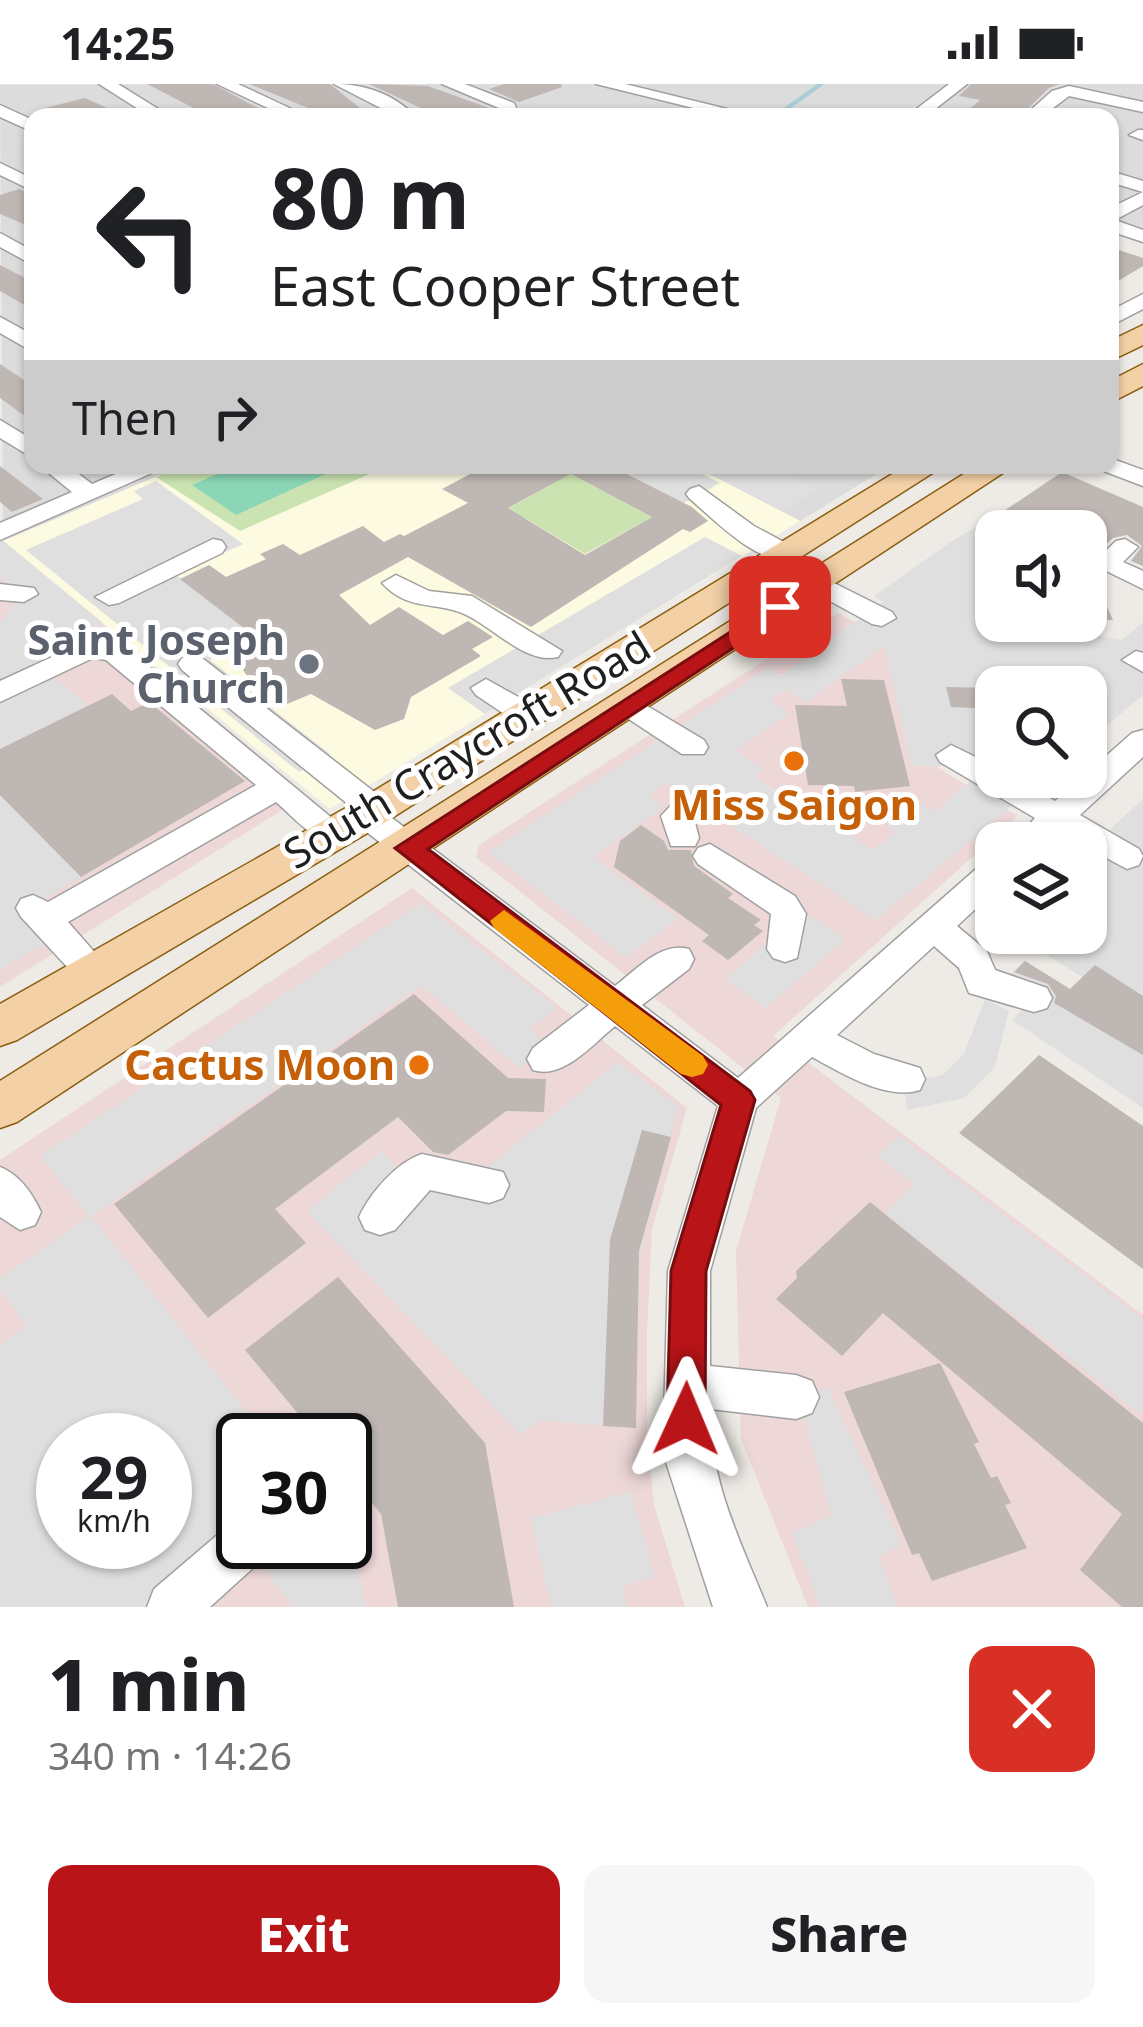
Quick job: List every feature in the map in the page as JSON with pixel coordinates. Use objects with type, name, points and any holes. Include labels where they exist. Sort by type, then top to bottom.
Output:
[{"type":"main road","name":"South Craycroft Road","points":[[0,1027],[358,819],[915,474]]},
{"type":"main road","name":"South Craycroft Road","points":[[0,1107],[985,474]]},
{"type":"main road","points":[[667,681],[684,649],[790,579],[797,567],[786,554]]},
{"type":"street","points":[[107,84],[148,108]]},
{"type":"street","points":[[225,84],[280,108]]},
{"type":"street","points":[[342,84],[396,108]]},
{"type":"street","points":[[450,84],[508,108]]},
{"type":"street","points":[[604,84],[709,108]]},
{"type":"street","points":[[632,106],[667,84]]},
{"type":"street","points":[[926,108],[959,84]]},
{"type":"street","points":[[1042,108],[1075,88],[1143,107]]},
{"type":"street","points":[[64,474],[90,494]]},
{"type":"street","points":[[18,532],[125,490],[146,474]]},
{"type":"street","points":[[18,532],[90,494],[125,490]]},
{"type":"street","points":[[699,494],[745,532],[786,554]]},
{"type":"street","points":[[109,597],[213,547]]},
{"type":"street","points":[[1125,547],[1105,564],[1143,581]]},
{"type":"street","points":[[396,583],[422,599],[462,602],[548,651]]},
{"type":"street","points":[[818,583],[882,619]]},
{"type":"street","points":[[10,679],[89,649],[114,652],[278,787],[358,819],[409,848],[739,1100]]},
{"type":"street","points":[[192,664],[358,819]]},
{"type":"street","points":[[486,688],[527,715]]},
{"type":"street","points":[[629,706],[694,747]]},
{"type":"street","points":[[1051,822],[1143,740]]},
{"type":"street","points":[[951,755],[975,767]]},
{"type":"street","points":[[94,972],[39,914],[278,787]]},
{"type":"street","points":[[1028,798],[1127,857]]},
{"type":"street","points":[[693,835],[783,904],[789,914],[785,949]]},
{"type":"street","points":[[736,1605],[686,1453],[689,1271],[739,1100],[975,890]]},
{"type":"street","points":[[934,926],[974,961],[981,981],[1034,998]]},
{"type":"street","points":[[546,1059],[676,959]]},
{"type":"street","points":[[809,1038],[864,1066],[906,1078]]},
{"type":"street","points":[[380,1217],[422,1171],[489,1185]]},
{"type":"street","points":[[687,1385],[796,1396]]},
{"type":"street","points":[[172,1607],[216,1568]]},
{"type":"shaded area","points":[[221,84],[277,108],[24,108],[24,474],[163,474],[3,541],[0,85]]},
{"type":"shaded area","points":[[241,84],[1143,84],[1143,230],[1119,222],[1119,108],[295,108]]},
{"type":"shaded area","points":[[163,474],[709,474],[800,521],[330,809],[3,541]]},
{"type":"shaded area","points":[[627,474],[702,474],[720,483],[684,503]]},
{"type":"shaded area","points":[[709,474],[876,474],[800,521]]},
{"type":"shaded area","points":[[710,474],[786,474],[818,490],[782,511]]},
{"type":"shaded area","points":[[156,481],[243,544],[176,575],[252,634],[210,660],[330,754],[299,772],[26,550],[143,499],[134,491]]},
{"type":"shaded area","points":[[975,528],[975,642],[1107,642],[1107,637],[1122,640],[1143,622],[1143,695],[1107,725],[1107,666],[975,666],[975,798],[1021,798],[993,822],[975,822],[975,837],[876,920],[666,783],[649,795],[664,807],[593,857],[678,919],[626,958],[489,852],[768,668],[782,675],[883,602],[874,596]],"holes":[[[884,646],[912,766],[952,766],[973,779],[935,812],[916,801],[886,824],[896,832],[873,850],[807,809],[815,800],[801,791],[790,799],[755,777],[763,768],[736,751],[789,713],[770,701],[786,690],[806,702]]]},
{"type":"shaded area","points":[[705,537],[742,556],[485,714],[448,688]]},
{"type":"shaded area","points":[[0,538],[306,795],[0,987]]},
{"type":"shaded area","points":[[0,538],[103,623],[66,643],[87,662],[55,678],[88,705],[0,749],[0,624],[22,594],[0,576]]},
{"type":"shaded area","points":[[838,613],[878,635],[901,636],[938,768],[975,790],[975,798],[988,798],[1018,816],[1011,822],[975,822],[975,855],[773,1036],[1143,1315],[1143,1607],[808,1607],[741,1439],[736,1251],[781,1098],[476,857],[479,845]]},
{"type":"shaded area","points":[[0,795],[81,877],[17,913],[44,944],[0,969]]},
{"type":"shaded area","points":[[1143,799],[1143,1016],[1046,954],[1107,954],[1107,832]]},
{"type":"shaded area","points":[[412,888],[687,1108],[652,1229],[647,1333],[647,1434],[654,1505],[685,1607],[0,1607],[0,1160]]},
{"type":"shaded area","points":[[421,903],[557,1008],[529,1028],[550,1047],[519,1068],[421,985],[91,1216],[248,1413],[216,1413],[216,1561],[154,1607],[0,1607],[0,1345],[27,1326],[0,1290],[0,1279],[89,1216],[40,1156]]},
{"type":"shaded area","points":[[804,912],[845,939],[766,1008],[725,979]]},
{"type":"shaded area","points":[[1025,961],[1143,1036],[1143,1108],[1012,1020],[1038,994],[1010,975]]},
{"type":"shaded area","points":[[985,999],[1009,1011],[995,1067],[964,1098],[907,1110],[904,1082],[943,1075],[964,1054]]},
{"type":"shaded area","points":[[618,1062],[678,1107],[639,1260],[636,1428],[542,1420],[520,1434],[307,1211],[382,1151],[401,1171],[412,1161],[487,1168]]},
{"type":"shaded area","points":[[898,1136],[1143,1319],[1143,1416],[885,1214],[914,1184],[877,1155]]},
{"type":"shaded area","points":[[827,1387],[902,1545],[878,1556],[898,1607],[821,1607],[792,1533],[831,1516],[799,1396]]},
{"type":"shaded area","points":[[631,1492],[655,1577],[622,1586],[627,1607],[551,1607],[531,1518]]},
{"type":"shaded area","points":[[264,1569],[359,1569],[365,1607],[293,1607]]},
{"type":"green space","points":[[163,474],[370,474],[240,531],[156,477]]},
{"type":"green space","points":[[217,474],[325,474],[236,515],[192,485]]},
{"type":"green space","points":[[571,474],[652,517],[585,554],[525,518],[449,541]]},
{"type":"building","points":[[147,84],[213,84],[258,108],[194,108]]},
{"type":"building","points":[[249,84],[330,84],[360,108],[308,108]]},
{"type":"building","points":[[369,84],[428,86],[489,108],[421,108]]},
{"type":"building","points":[[504,84],[562,87],[519,102],[489,89]]},
{"type":"building","points":[[971,84],[1060,84],[1028,108],[971,108],[980,100],[959,96]]},
{"type":"building","points":[[85,98],[107,108],[45,108]]},
{"type":"building","points":[[24,191],[24,224],[0,214],[0,195]]},
{"type":"building","points":[[1119,250],[1143,258],[1143,266],[1119,281]]},
{"type":"building","points":[[0,265],[24,277],[24,305],[0,291]]},
{"type":"building","points":[[0,364],[24,380],[24,415],[0,398]]},
{"type":"building","points":[[0,466],[43,499],[12,512],[0,502]]},
{"type":"building","points":[[470,474],[571,474],[627,474],[692,507],[708,521],[690,532],[683,529],[531,627],[408,557],[339,595],[370,625],[399,607],[443,635],[468,621],[493,637],[472,649],[481,656],[411,697],[404,719],[375,730],[311,694],[287,704],[254,687],[235,657],[262,642],[180,579],[209,565],[226,577],[266,559],[260,554],[283,544],[300,555],[363,526],[384,542],[468,503],[442,489]],"holes":[[[571,474],[652,517],[585,555],[508,508]]]},
{"type":"building","points":[[1059,474],[1067,474],[1143,507],[1143,566],[1131,561],[1142,546],[1127,535],[1107,544],[1107,510],[1005,510]]},
{"type":"building","points":[[841,679],[884,680],[910,786],[855,792],[854,786],[808,785],[795,705],[847,706]]},
{"type":"building","points":[[946,687],[975,688],[975,708],[951,707]]},
{"type":"building","points":[[112,694],[131,711],[149,702],[245,781],[81,877],[0,795],[0,749]]},
{"type":"building","points":[[641,825],[664,841],[668,850],[691,850],[694,866],[761,920],[754,925],[763,931],[728,960],[702,941],[709,935],[614,867],[620,841]]},
{"type":"building","points":[[1025,961],[1070,989],[1095,965],[1143,996],[1143,1055],[1054,1003],[1056,996],[1048,984],[1014,972]]},
{"type":"building","points":[[414,994],[508,1078],[546,1079],[544,1112],[506,1111],[448,1155],[433,1152],[398,1117],[275,1209],[306,1243],[208,1318],[114,1204]]},
{"type":"building","points":[[1039,1055],[1143,1126],[1143,1269],[959,1133]]},
{"type":"building","points":[[642,1130],[671,1137],[639,1251],[636,1428],[603,1426],[610,1240]]},
{"type":"building","points":[[870,1202],[1143,1423],[1143,1607],[1122,1607],[1080,1570],[1122,1514],[883,1313],[842,1356],[776,1299],[797,1278],[796,1271]]},
{"type":"building","points":[[338,1277],[485,1443],[514,1607],[398,1607],[381,1514],[372,1503],[372,1413],[298,1413],[245,1350]]},
{"type":"building","points":[[940,1363],[979,1442],[974,1444],[991,1478],[997,1476],[1011,1503],[1005,1505],[1027,1548],[932,1581],[919,1553],[912,1555],[844,1392]]},
{"type":"waterway","points":[[788,108],[821,84]]},
{"type":"slow traffic","points":[[504,921],[692,1065]]},
{"type":"place","name":"Saint Joseph Church","points":[[309,664]]},
{"type":"place","name":"Miss Saigon","points":[[794,761]]},
{"type":"place","name":"Cactus Moon","points":[[419,1065]]},
{"type":"route","points":[[686,1419],[689,1271],[739,1100],[409,848],[780,607]]}]
